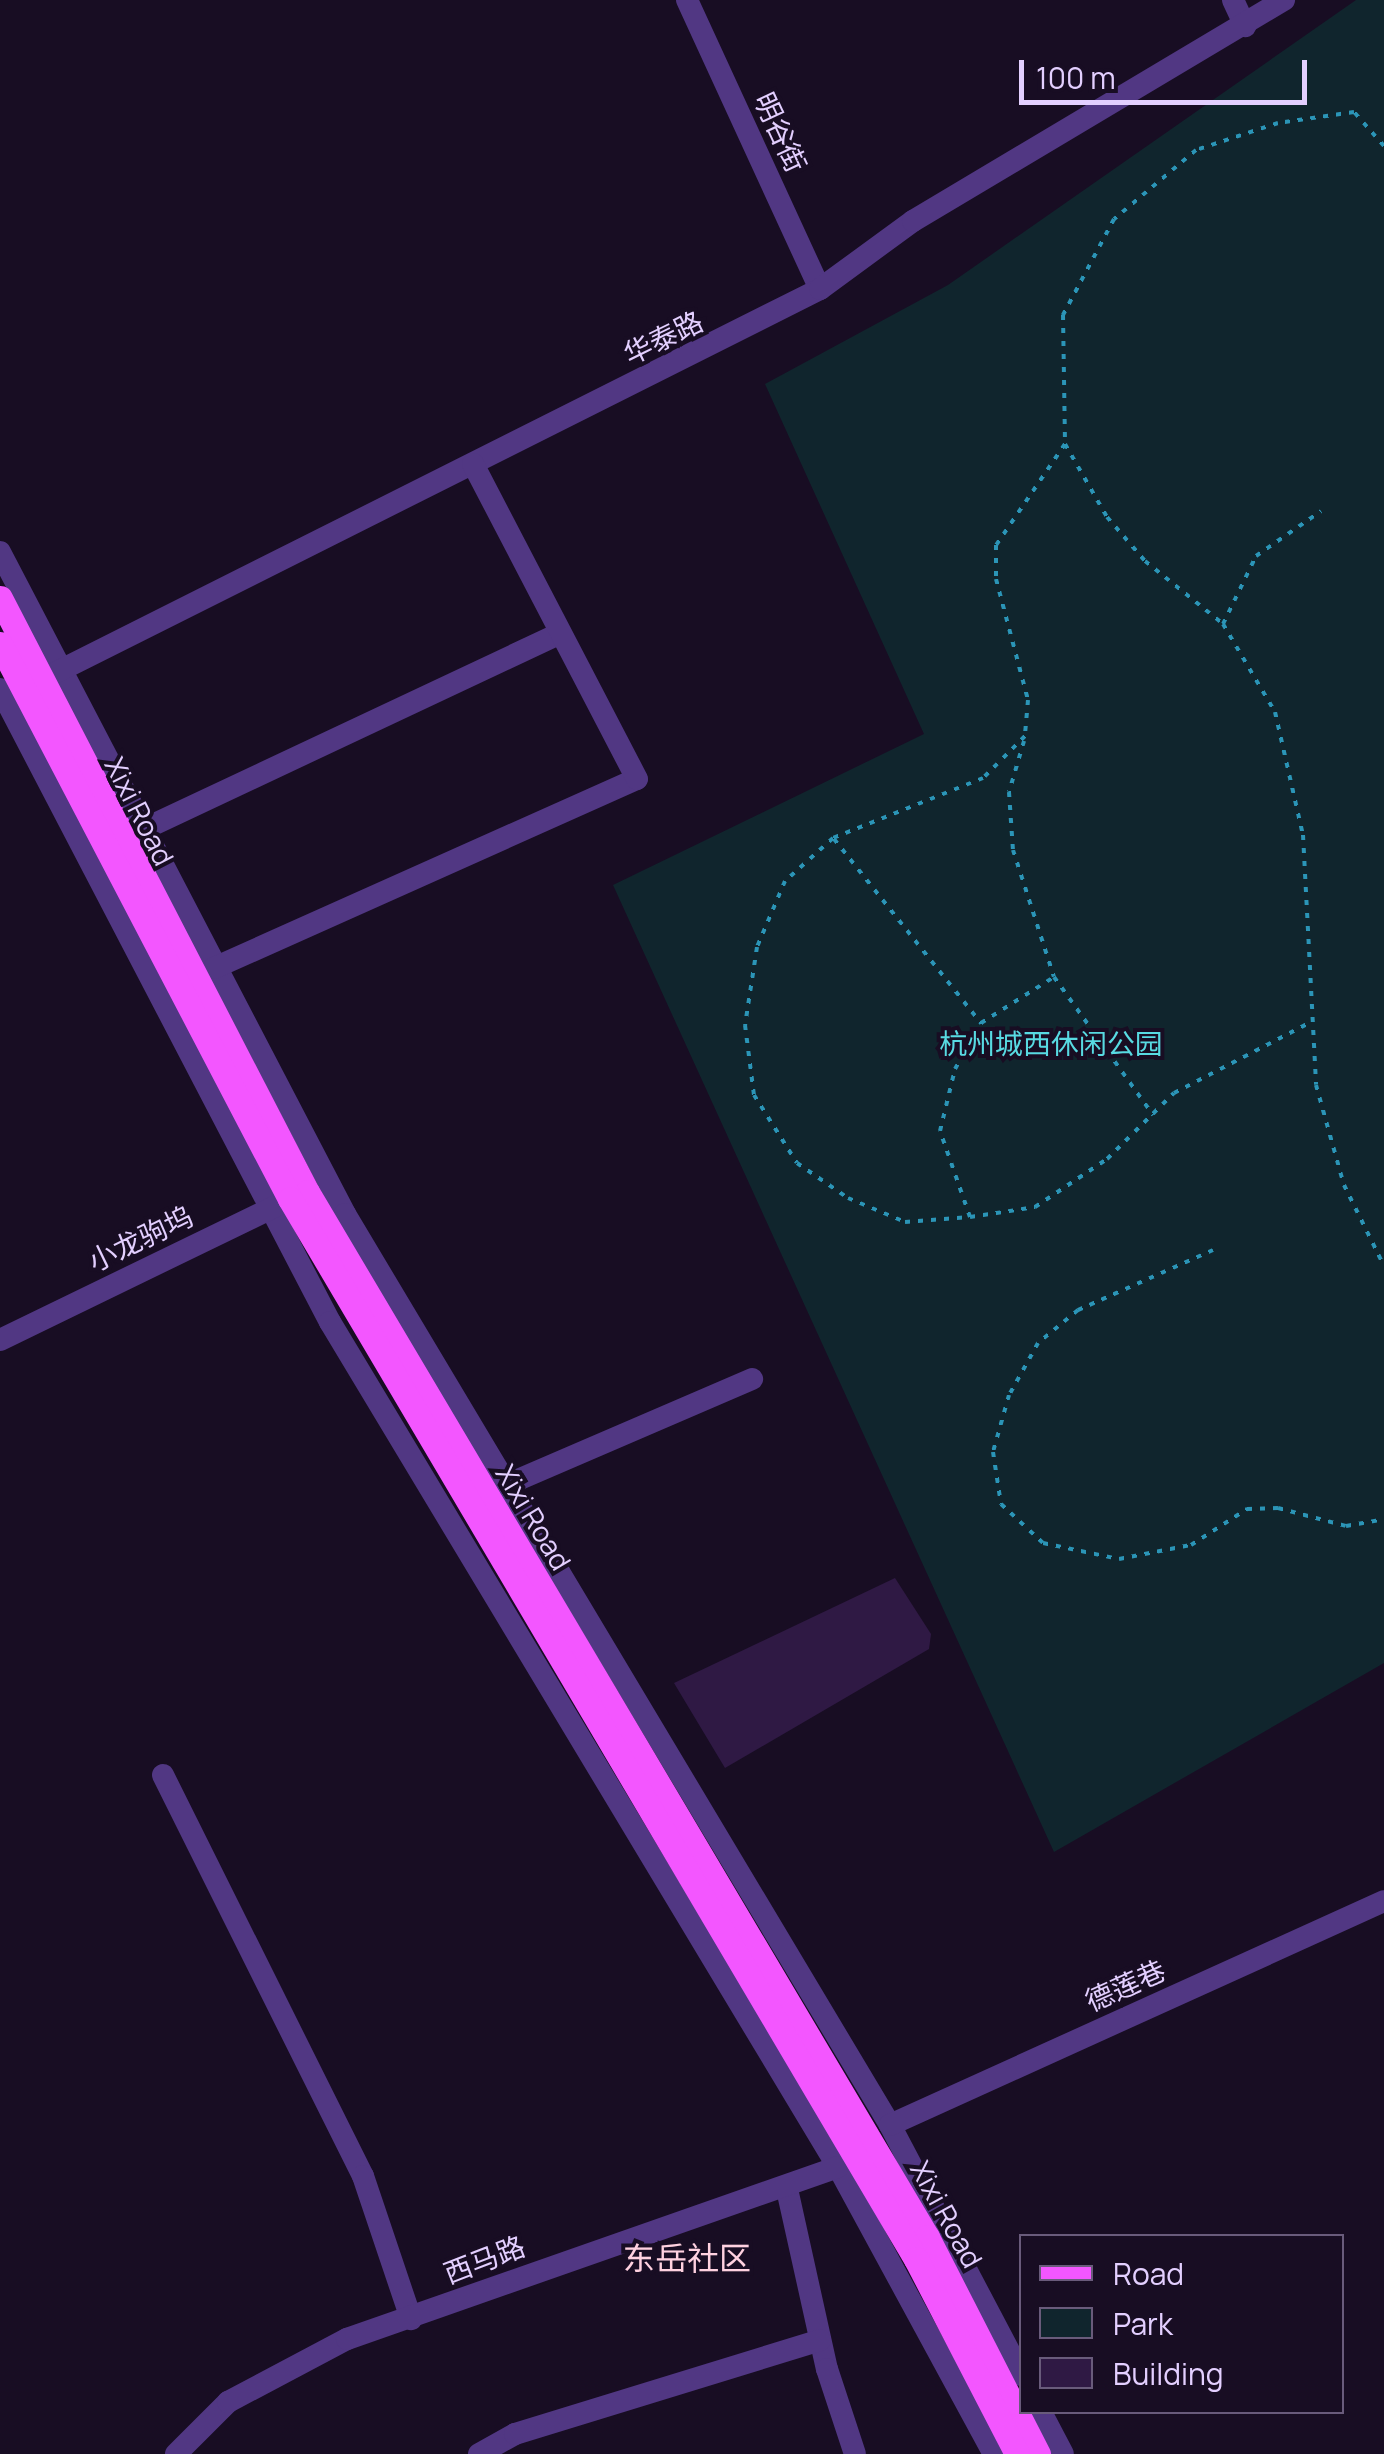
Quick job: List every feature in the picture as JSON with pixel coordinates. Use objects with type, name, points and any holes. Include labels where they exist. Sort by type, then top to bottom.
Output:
[{"type":"main road","name":"Xixi Road","points":[[0,598],[49,675],[288,1200],[927,2236],[1038,2454]]},
{"type":"main road","name":"Xixi Road","points":[[0,644],[288,1200],[916,2258],[1017,2454]]},
{"type":"street","name":"明谷街","points":[[686,0],[820,289]]},
{"type":"street","points":[[1233,0],[1245,26]]},
{"type":"street","name":"华泰路","points":[[49,675],[820,289],[913,222],[1284,0]]},
{"type":"street","points":[[214,968],[637,779],[473,464]]},
{"type":"street","name":"Xixi Road","points":[[0,552],[49,675],[142,830],[345,1214],[890,2125],[1019,2369]]},
{"type":"street","points":[[142,830],[559,634]]},
{"type":"street","name":"Xixi Road","points":[[0,688],[838,2167],[994,2454]]},
{"type":"street","name":"小龙驹坞","points":[[0,1340],[288,1200]]},
{"type":"street","points":[[506,1485],[752,1379]]},
{"type":"street","points":[[162,1775],[362,2176],[411,2319]]},
{"type":"street","name":"德莲巷","points":[[890,2125],[1384,1900]]},
{"type":"street","name":"西马路","points":[[176,2454],[228,2402],[348,2338],[411,2319],[730,2199],[787,2190],[838,2167]]},
{"type":"street","points":[[787,2190],[820,2340],[855,2454]]},
{"type":"street","points":[[480,2454],[820,2340]]},
{"type":"street","points":[[1042,2414],[1063,2454]]},
{"type":"path","points":[[1384,146],[1354,112],[1278,124],[1196,150],[1114,219],[1064,315],[1065,444],[1107,516],[1146,561],[1223,624],[1275,712],[1294,774],[1308,898],[1310,1022],[1316,1085],[1344,1185],[1384,1266]]},
{"type":"path","points":[[1065,444],[996,545],[999,592],[1028,700],[1025,736],[1010,792],[1014,850],[1054,977],[1153,1115]]},
{"type":"path","points":[[1223,624],[1256,556],[1321,511]]},
{"type":"path","points":[[1025,736],[983,778],[833,838],[785,881],[757,947],[745,1026],[754,1095],[797,1163],[848,1198],[905,1222],[1035,1207],[1107,1159],[1174,1093],[1310,1022]]},
{"type":"path","points":[[833,838],[981,1023]]},
{"type":"path","points":[[970,1217],[940,1131],[955,1069],[981,1023],[1054,977]]},
{"type":"path","points":[[1213,1250],[1078,1310],[1038,1344],[1010,1395],[994,1452],[1001,1504],[1043,1543],[1118,1559],[1191,1545],[1247,1509],[1278,1508],[1346,1526],[1384,1519]]},
{"type":"green space","name":"杭州城西休闲公园","points":[[1356,0],[1384,0],[1384,1663],[1054,1852],[613,885],[924,734],[765,384],[948,285]]},
{"type":"building","points":[[895,1578],[931,1634],[929,1649],[725,1768],[674,1683]]},
{"type":"district","name":"东岳社区","points":[[687,2258]]}]
